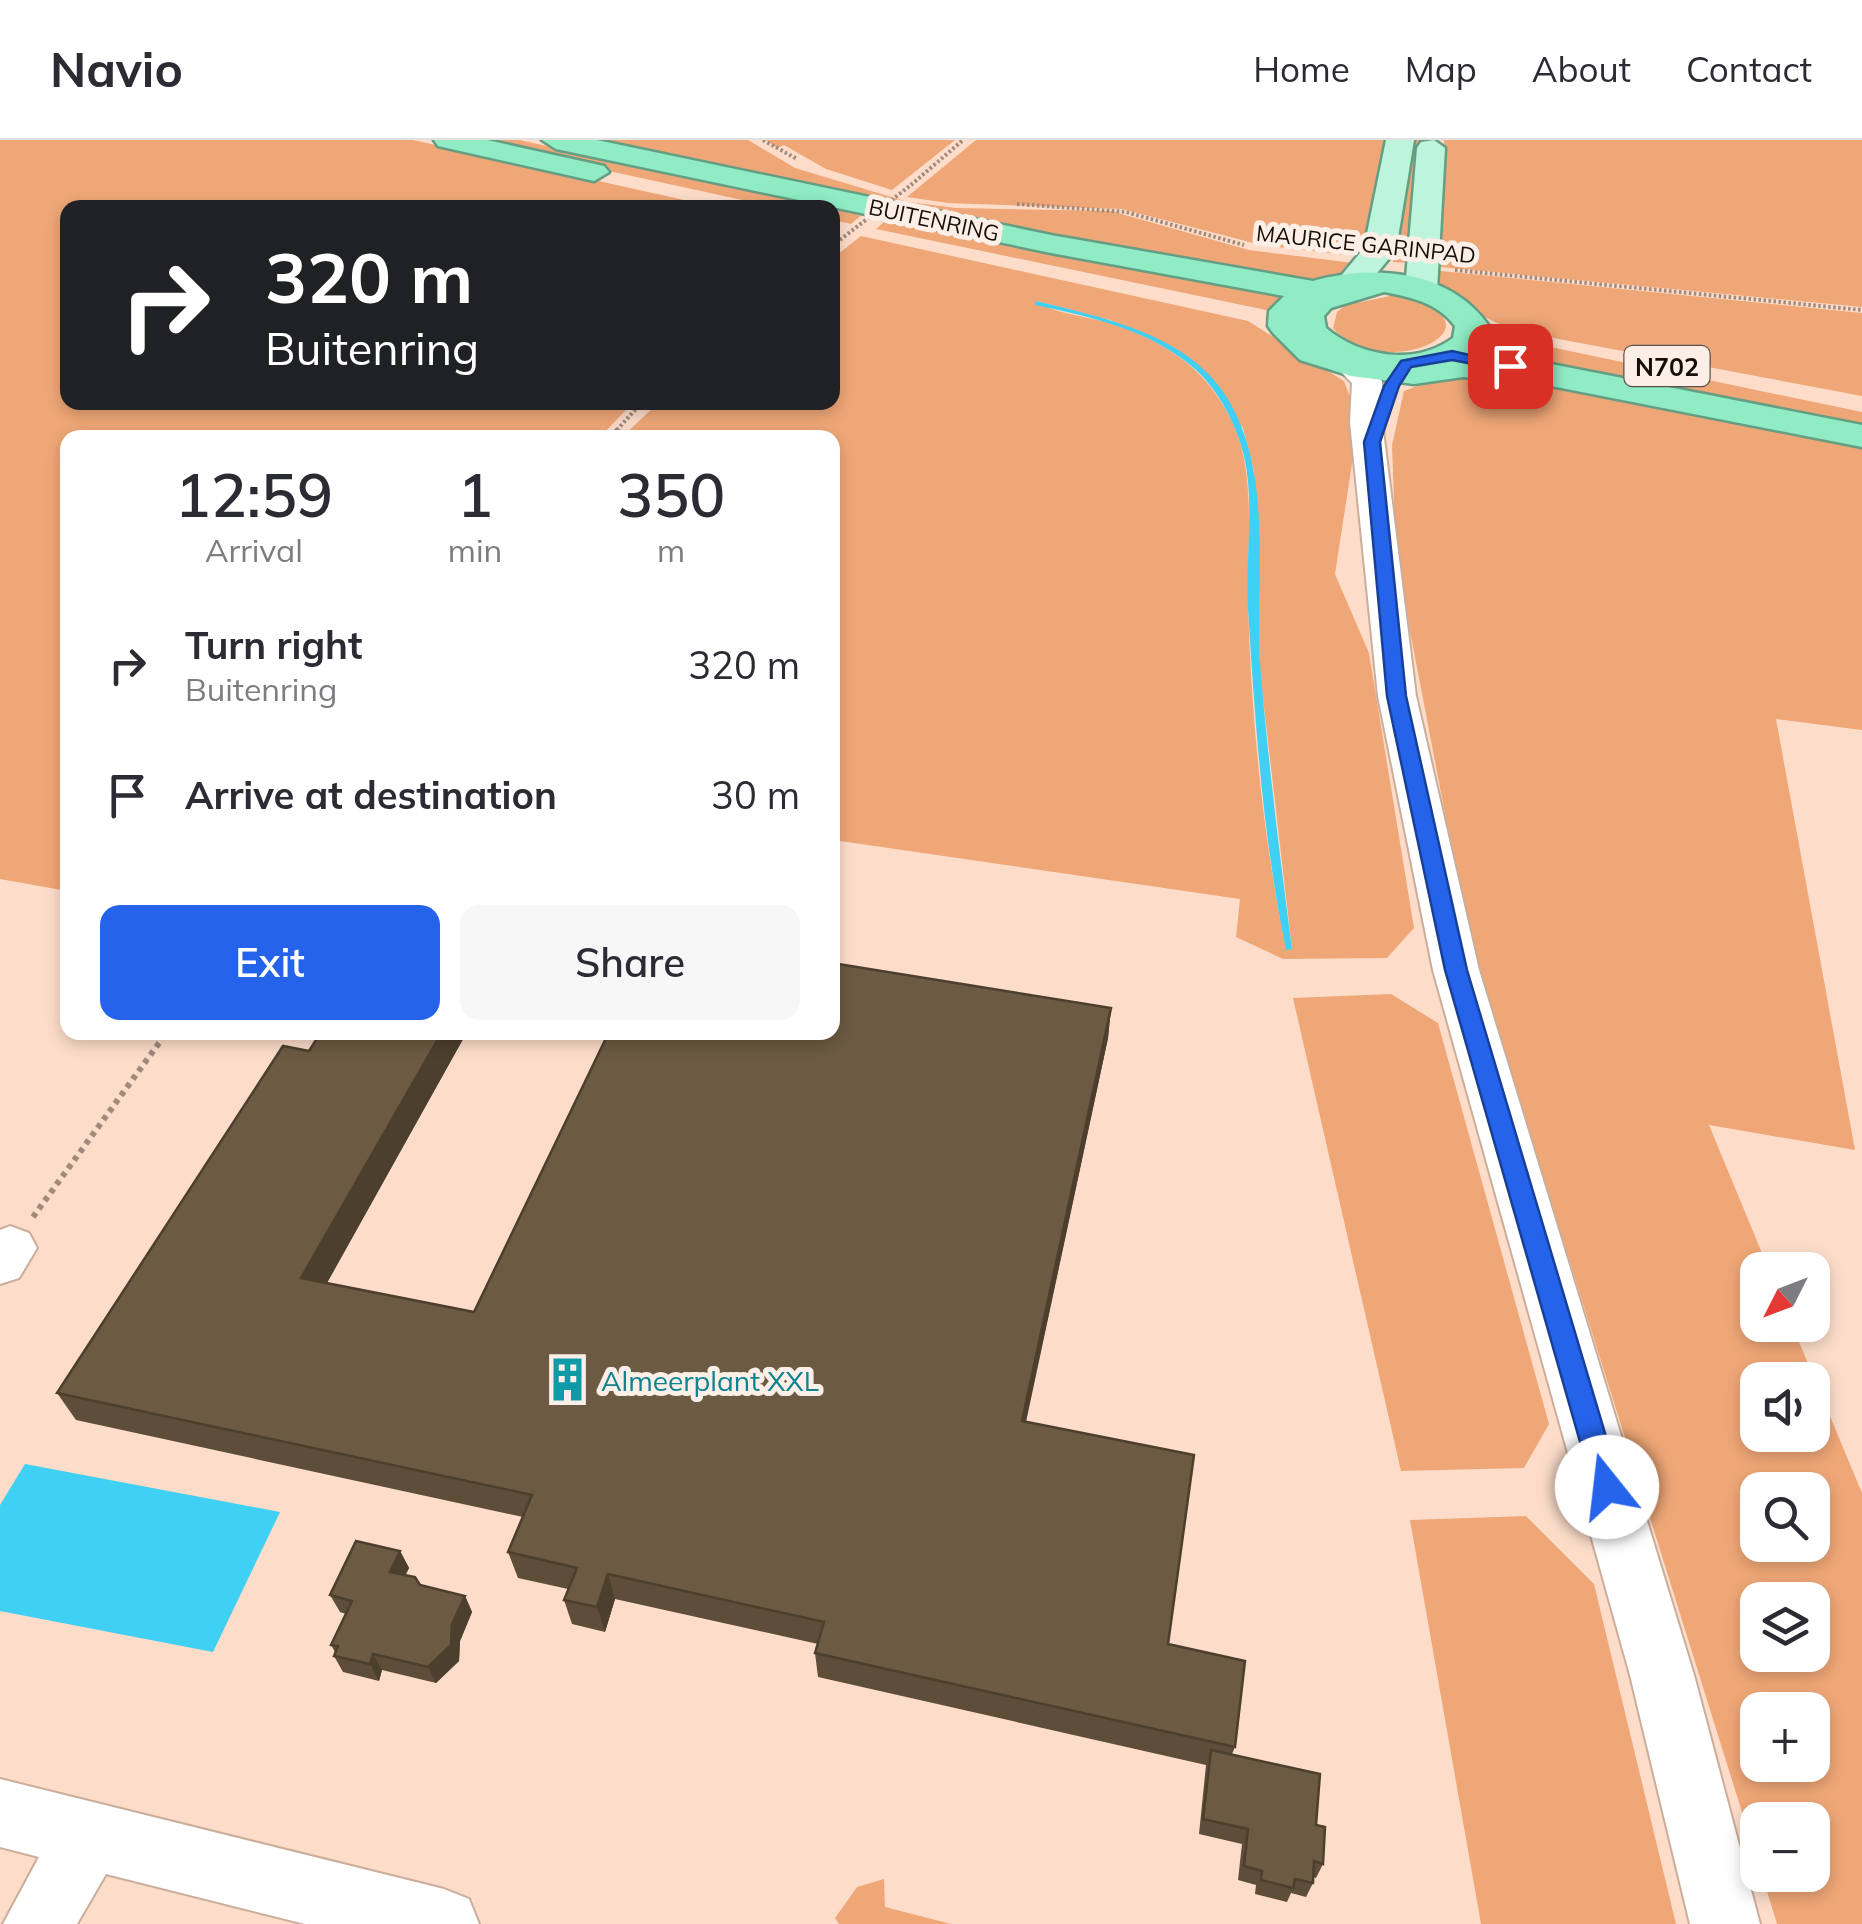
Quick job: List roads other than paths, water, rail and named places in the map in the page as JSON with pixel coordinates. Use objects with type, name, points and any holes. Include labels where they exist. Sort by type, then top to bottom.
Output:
[{"type":"highway","points":[[448,140],[722,200]]},
{"type":"highway","name":"BUITENRING","points":[[556,140],[1051,244],[1313,290]]},
{"type":"highway","name":"BUITENRING","points":[[840,225],[1263,317]]},
{"type":"highway","name":"N702","points":[[1263,317],[1306,315],[1319,301],[1371,271]]},
{"type":"highway","name":"N702","points":[[1313,290],[1371,271],[1421,278],[1456,306],[1499,332],[1862,404]]},
{"type":"highway","points":[[1263,317],[1313,290]]},
{"type":"highway","name":"N702","points":[[1263,317],[1312,353],[1351,367],[1402,368],[1453,361],[1541,373],[1862,436]]},
{"type":"highway","name":"N702","points":[[1263,317],[1342,353],[1402,368]]},
{"type":"highway","points":[[1453,361],[1469,342],[1499,332]]},
{"type":"main road","points":[[1371,271],[1400,140]]},
{"type":"main road","points":[[1421,278],[1432,140]]},
{"type":"street","points":[[1351,367],[1367,381],[1366,422],[1372,442],[1397,696],[1452,953],[1662,1675],[1726,1924]]},
{"type":"street","points":[[1372,442],[1402,368]]},
{"type":"street","points":[[0,1813],[444,1924]]},
{"type":"street","points":[[38,1924],[90,1836]]},
{"type":"water","points":[[1036,301],[1113,321],[1164,342],[1207,372],[1224,393],[1240,424],[1257,494],[1261,676],[1292,949],[1286,950],[1278,908],[1261,780],[1248,609],[1249,493],[1237,433],[1212,388],[1179,356],[1120,327],[1035,305]]},
{"type":"water","points":[[25,1464],[280,1512],[213,1652],[0,1611],[0,1505]]},
{"type":"place","name":"Almeerplant XXL","points":[[568,1380]]}]
